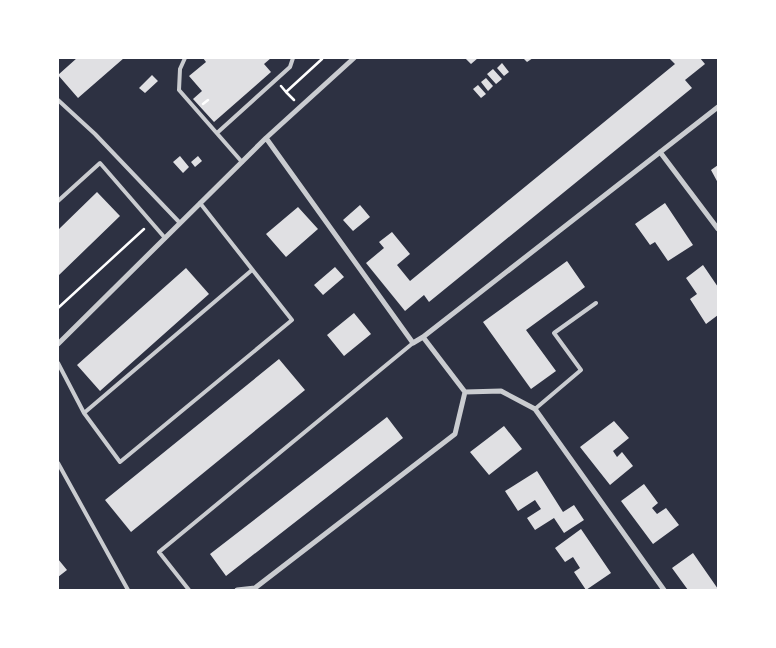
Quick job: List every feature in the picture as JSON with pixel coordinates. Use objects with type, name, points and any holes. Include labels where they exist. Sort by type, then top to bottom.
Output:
[{"type":"street","points":[[58,344],[266,138],[354,58]]},
{"type":"street","points":[[266,138],[414,343],[718,107]]},
{"type":"street","points":[[660,152],[718,229]]},
{"type":"street","points":[[423,337],[465,392]]},
{"type":"street","points":[[465,392],[501,391],[535,409],[664,590]]},
{"type":"street","points":[[237,590],[255,588],[455,434],[465,392]]},
{"type":"lane","points":[[185,58],[180,69],[179,90],[242,162]]},
{"type":"lane","points":[[217,134],[290,67],[293,58]]},
{"type":"lane","points":[[58,100],[95,134],[180,223]]},
{"type":"lane","points":[[58,201],[100,164],[164,238]]},
{"type":"lane","points":[[58,363],[84,413],[120,462],[292,320],[200,203]]},
{"type":"lane","points":[[84,413],[252,270]]},
{"type":"lane","points":[[535,409],[581,370],[554,333],[596,303]]},
{"type":"lane","points":[[189,590],[159,552],[414,343]]},
{"type":"lane","points":[[58,463],[128,590]]},
{"type":"path","points":[[276,80],[286,92],[322,59]]},
{"type":"path","points":[[58,308],[151,222]]},
{"type":"building","points":[[77,58],[124,58],[78,98],[58,75]]},
{"type":"building","points":[[203,58],[271,58],[264,64],[271,72],[214,122],[193,99],[202,91],[189,76],[206,62]]},
{"type":"building","points":[[465,58],[478,58],[471,64]]},
{"type":"building","points":[[523,58],[533,58],[527,62]]},
{"type":"building","points":[[669,58],[700,58],[705,64],[685,80],[692,88],[429,302],[424,295],[405,311],[366,263],[384,248],[379,242],[392,232],[410,254],[397,265],[410,281],[675,64]]},
{"type":"building","points":[[502,63],[509,72],[504,76],[497,68]]},
{"type":"building","points":[[493,69],[502,79],[496,84],[487,74]]},
{"type":"building","points":[[152,75],[158,81],[145,93],[139,88]]},
{"type":"building","points":[[486,78],[493,86],[488,91],[481,82]]},
{"type":"building","points":[[478,85],[486,94],[481,98],[473,89]]},
{"type":"building","points":[[180,156],[189,167],[183,173],[173,162]]},
{"type":"building","points":[[198,156],[202,161],[195,167],[191,162]]},
{"type":"building","points":[[718,165],[718,183],[711,170]]},
{"type":"building","points":[[97,192],[120,216],[58,276],[58,230]]},
{"type":"building","points":[[665,203],[693,245],[668,261],[655,242],[650,245],[635,224]]},
{"type":"building","points":[[360,205],[370,217],[353,231],[343,220]]},
{"type":"building","points":[[298,207],[318,229],[286,257],[266,234]]},
{"type":"building","points":[[567,261],[585,287],[526,330],[556,371],[531,389],[483,322]]},
{"type":"building","points":[[703,265],[718,287],[718,315],[706,324],[690,299],[697,294],[686,278]]},
{"type":"building","points":[[335,267],[344,277],[323,295],[314,285]]},
{"type":"building","points":[[186,268],[209,294],[100,391],[77,365]]},
{"type":"building","points":[[354,313],[371,334],[344,356],[327,335]]},
{"type":"building","points":[[279,359],[305,390],[131,532],[105,500]]},
{"type":"building","points":[[387,417],[403,438],[226,576],[210,554]]},
{"type":"building","points":[[614,421],[629,438],[613,451],[617,457],[622,452],[633,466],[610,485],[580,447]]},
{"type":"building","points":[[504,426],[522,449],[489,475],[470,452]]},
{"type":"building","points":[[537,471],[563,512],[574,505],[584,520],[564,533],[554,518],[535,530],[527,518],[541,509],[535,500],[518,511],[505,491]]},
{"type":"building","points":[[644,484],[658,503],[652,508],[657,514],[666,508],[679,525],[653,544],[621,501]]},
{"type":"building","points":[[581,529],[611,573],[586,590],[574,572],[580,568],[573,557],[565,562],[555,548]]},
{"type":"building","points":[[693,553],[718,590],[688,590],[672,568]]},
{"type":"building","points":[[58,559],[67,570],[58,577]]}]
